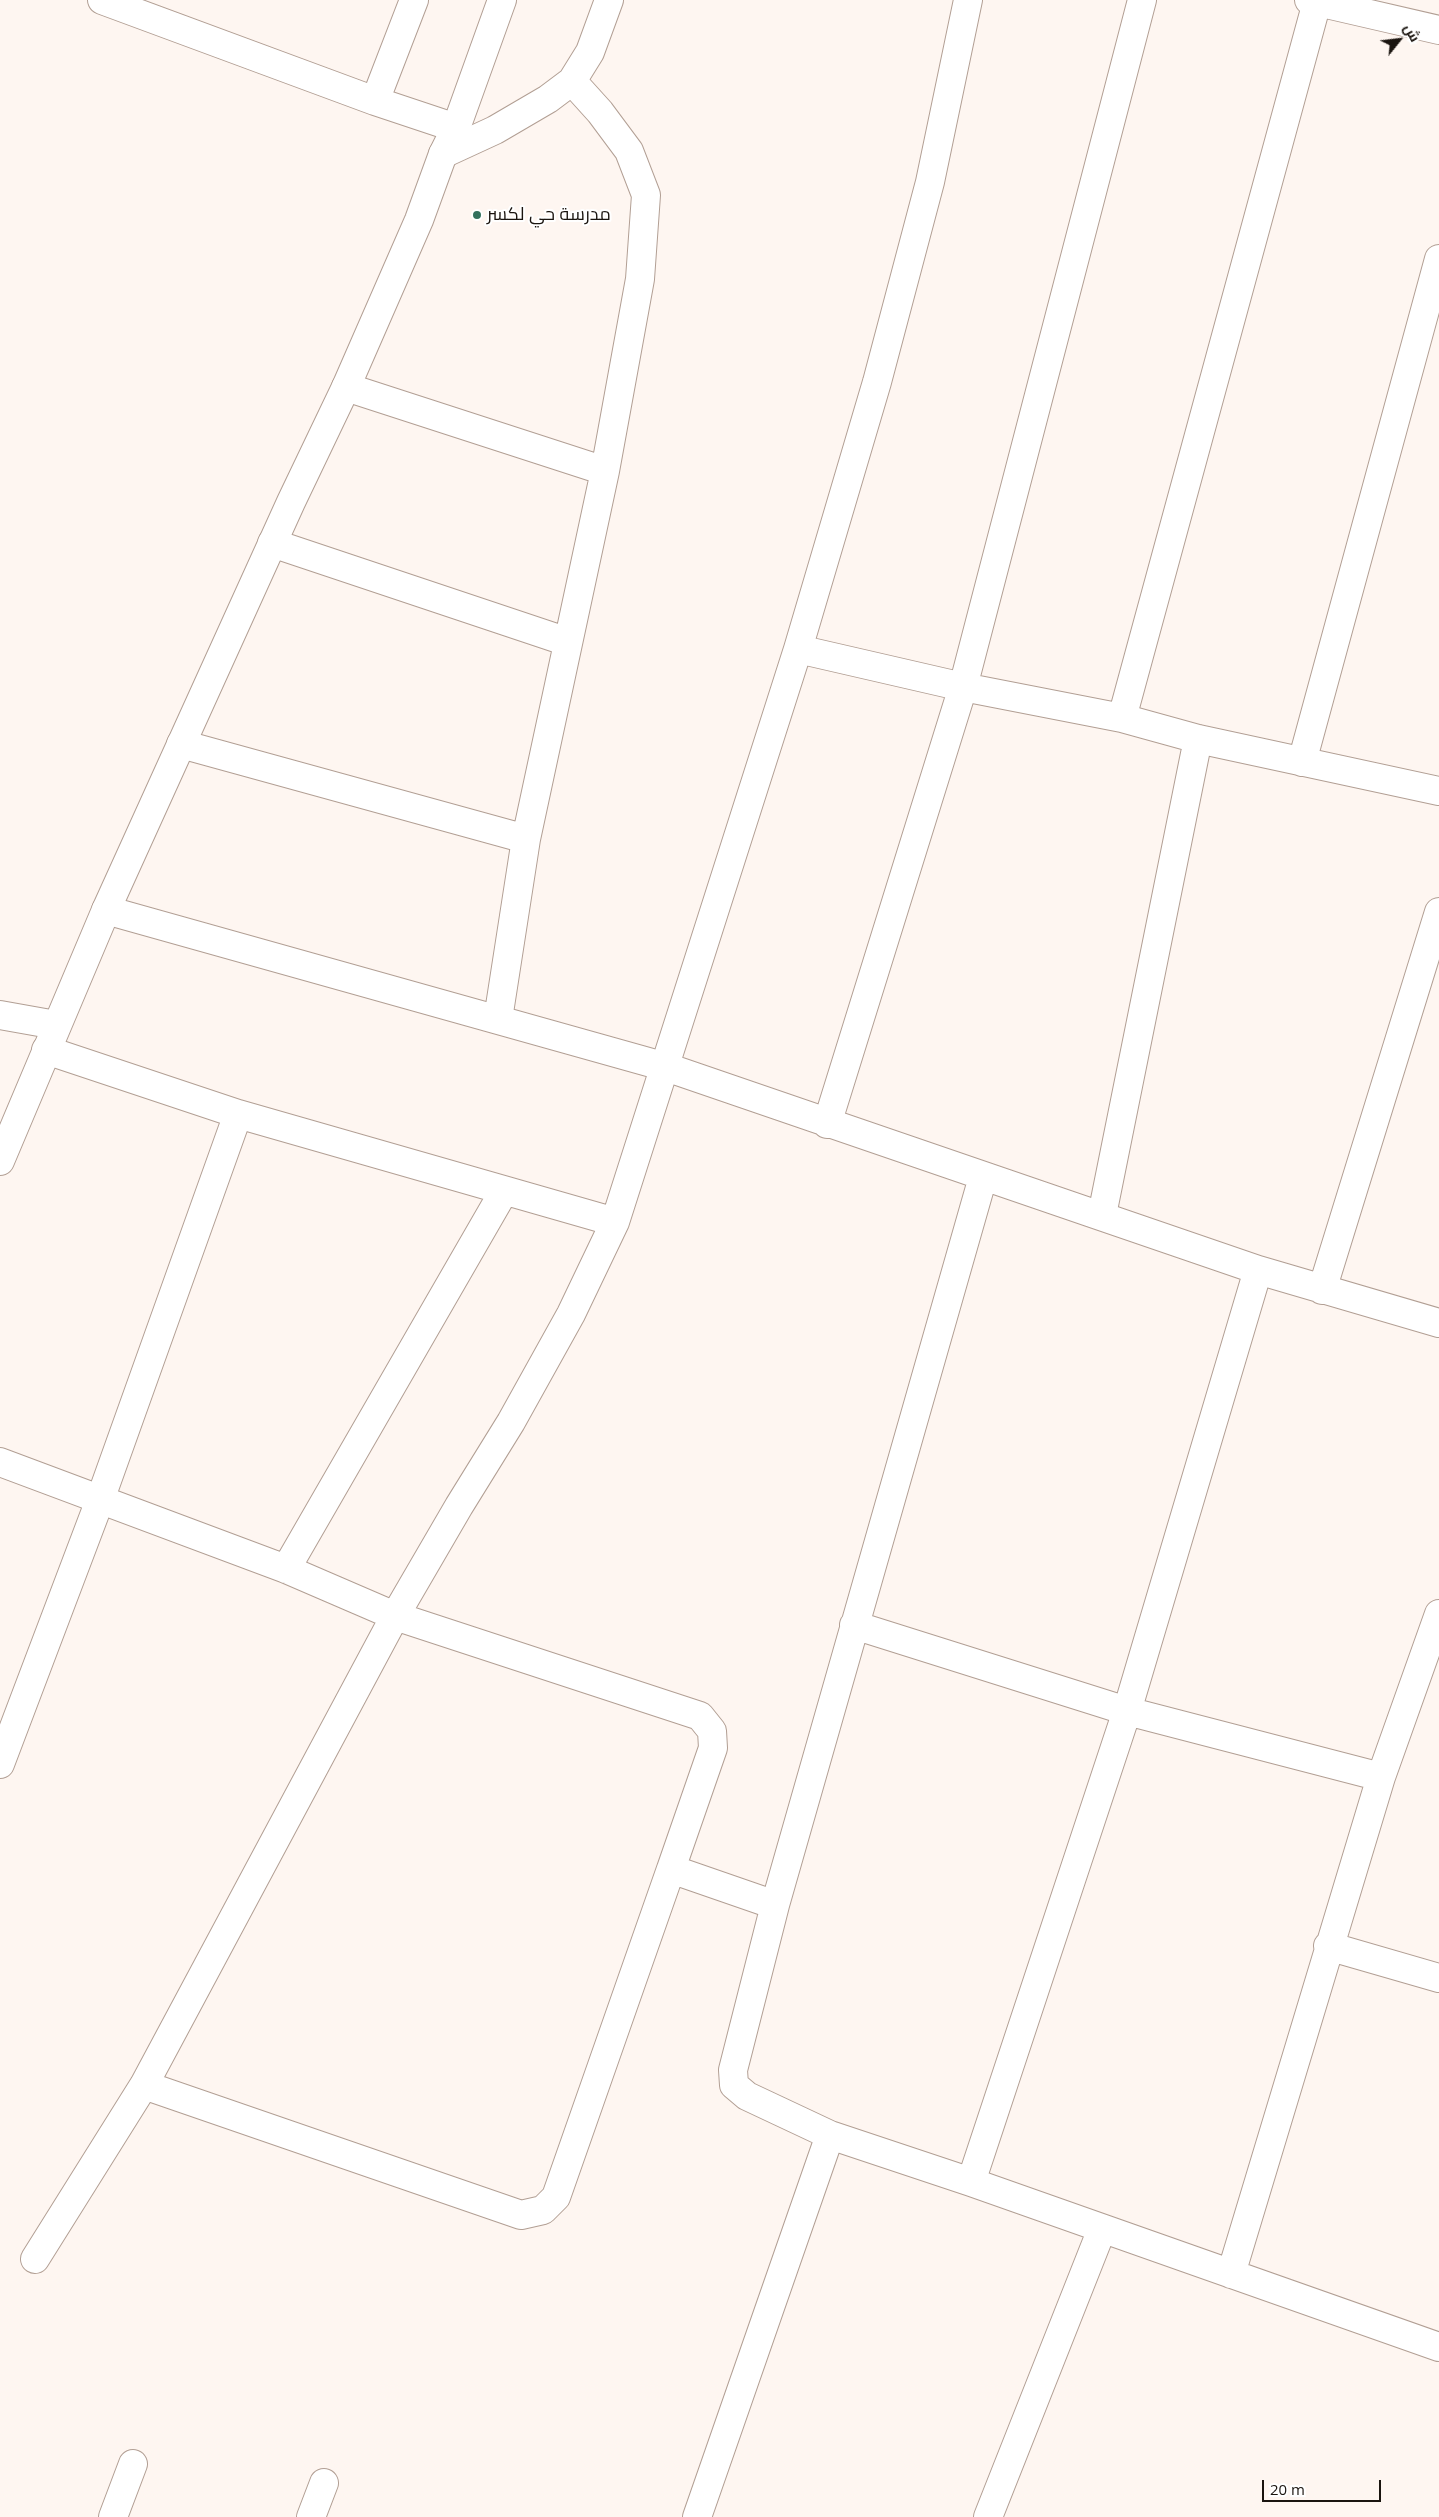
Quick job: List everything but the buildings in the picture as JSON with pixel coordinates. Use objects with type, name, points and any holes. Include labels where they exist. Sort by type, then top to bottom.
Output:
[{"type":"street","points":[[102,0],[375,101],[456,128]]},
{"type":"street","points":[[375,101],[414,0]]},
{"type":"street","points":[[0,1161],[106,910],[272,543],[346,387],[419,220],[443,154],[456,128],[502,0]]},
{"type":"street","points":[[443,154],[495,130],[572,81],[590,52],[609,0]]},
{"type":"street","points":[[35,2259],[144,2085],[395,1616],[459,1506],[512,1422],[571,1314],[615,1222],[798,649],[877,382],[930,182],[968,0]]},
{"type":"street","points":[[827,1124],[963,687],[1142,0]]},
{"type":"street","points":[[1122,718],[1313,1],[1411,11],[1439,30]]},
{"type":"street","points":[[498,1019],[526,839],[605,471],[640,278],[646,195],[629,151],[600,112],[572,81]]},
{"type":"street","points":[[1302,762],[1439,259]]},
{"type":"street","points":[[346,387],[605,471]]},
{"type":"street","points":[[272,543],[568,642]]},
{"type":"street","points":[[798,649],[963,687],[1122,718],[1198,739],[1439,791]]},
{"type":"street","points":[[1102,1215],[1198,739]]},
{"type":"street","points":[[181,744],[526,839]]},
{"type":"street","points":[[106,910],[666,1067],[827,1124],[1102,1215],[1258,1270],[1322,1290],[1438,1320]]},
{"type":"street","points":[[1322,1290],[1439,912]]},
{"type":"street","points":[[0,1015],[56,1025]]},
{"type":"street","points":[[46,1050],[238,1114],[615,1222]]},
{"type":"street","points":[[0,1764],[100,1500],[238,1114]]},
{"type":"street","points":[[983,1177],[854,1625],[776,1905],[733,2070],[734,2085],[747,2096],[830,2135],[971,2182],[1439,2346]]},
{"type":"street","points":[[286,1569],[504,1190]]},
{"type":"street","points":[[971,2182],[1128,1711],[1258,1270]]},
{"type":"street","points":[[0,1462],[286,1569],[395,1616],[700,1716],[712,1731],[713,1748],[556,2197],[542,2210],[521,2215],[144,2085]]},
{"type":"street","points":[[1231,2274],[1328,1946],[1381,1777],[1430,1667],[1439,1614]]},
{"type":"street","points":[[854,1625],[1128,1711],[1381,1777]]},
{"type":"street","points":[[671,1869],[776,1905]]},
{"type":"street","points":[[1328,1946],[1439,1978]]},
{"type":"street","points":[[697,2517],[830,2135]]},
{"type":"street","points":[[988,2517],[1102,2229]]},
{"type":"street","points":[[113,2517],[134,2464]]},
{"type":"street","points":[[311,2517],[324,2483]]},
{"type":"place","name":"مدرسة حي لكسر","points":[[477,215]]}]
